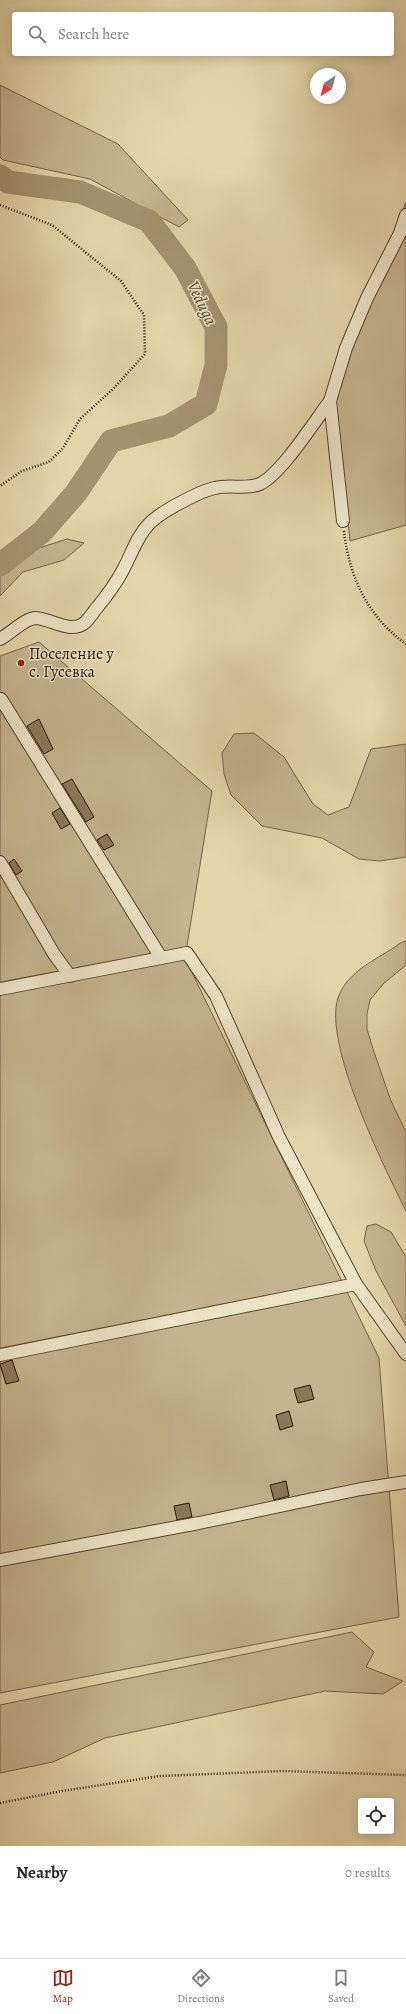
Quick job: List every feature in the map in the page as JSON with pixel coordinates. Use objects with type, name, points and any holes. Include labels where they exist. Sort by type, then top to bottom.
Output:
[{"type":"street","points":[[0,639],[27,621],[36,618],[70,627],[83,624],[109,594],[124,569],[139,538],[150,523],[162,514],[202,492],[216,487],[239,488],[259,484],[270,478],[281,467],[330,401],[346,348],[367,298],[400,233],[406,215]]},
{"type":"street","points":[[330,401],[343,521]]},
{"type":"street","points":[[1,699],[160,956]]},
{"type":"street","points":[[0,862],[54,954],[70,976]]},
{"type":"street","points":[[0,989],[70,976],[160,956],[187,953],[216,996],[279,1137],[356,1284],[406,1354]]},
{"type":"street","points":[[0,1355],[356,1284]]},
{"type":"street","points":[[0,1560],[198,1523],[361,1489],[406,1482]]},
{"type":"path","points":[[0,205],[52,225],[120,281],[144,315],[144,354],[113,389],[80,419],[63,448],[49,462],[22,471],[0,486]]},
{"type":"path","points":[[343,521],[345,544],[351,568],[360,592],[376,616],[406,644]]},
{"type":"path","points":[[0,1803],[62,1791],[160,1776],[282,1771],[406,1774]]},
{"type":"shaded area","points":[[0,85],[118,144],[188,220],[179,227],[90,179],[3,160],[0,157]]},
{"type":"shaded area","points":[[406,202],[406,525],[350,541],[335,394]]},
{"type":"shaded area","points":[[67,539],[84,543],[64,560],[23,572],[0,596],[0,575],[39,548]]},
{"type":"shaded area","points":[[39,642],[212,791],[185,958],[379,1358],[399,1617],[0,1693],[0,656]]},
{"type":"shaded area","points":[[254,733],[284,757],[313,804],[328,815],[349,807],[371,749],[406,744],[406,857],[380,861],[359,859],[322,838],[262,826],[231,795],[224,774],[222,753],[234,734]]},
{"type":"shaded area","points":[[406,941],[406,965],[383,984],[370,1000],[367,1014],[367,1029],[391,1101],[406,1132],[406,1211],[384,1166],[358,1105],[347,1074],[339,1044],[336,1019],[338,998],[347,982],[353,975],[367,964],[400,943]]},
{"type":"shaded area","points":[[376,1224],[391,1232],[406,1257],[406,1326],[376,1271],[364,1241],[367,1226]]},
{"type":"shaded area","points":[[352,1632],[374,1652],[366,1667],[403,1681],[383,1694],[325,1691],[105,1738],[53,1762],[0,1773],[0,1705]]},
{"type":"building","points":[[39,719],[53,749],[44,754],[27,726]]},
{"type":"building","points":[[72,779],[94,817],[86,822],[62,784]]},
{"type":"building","points":[[60,808],[70,824],[61,829],[52,813]]},
{"type":"building","points":[[107,834],[114,845],[104,850],[97,840]]},
{"type":"building","points":[[14,859],[22,871],[16,875],[9,863]]},
{"type":"building","points":[[12,1360],[19,1381],[6,1384],[0,1364]]},
{"type":"building","points":[[310,1385],[314,1399],[298,1403],[294,1389]]},
{"type":"building","points":[[289,1411],[293,1426],[280,1430],[276,1415]]},
{"type":"building","points":[[286,1481],[289,1496],[274,1500],[270,1485]]},
{"type":"building","points":[[189,1503],[192,1517],[177,1520],[174,1506]]},
{"type":"waterway","name":"Veduga","points":[[0,176],[8,182],[80,192],[149,221],[185,268],[216,327],[216,365],[206,404],[169,426],[111,441],[76,493],[42,532],[0,565]]},
{"type":"place","name":"Поселение у с. Гусевка","points":[[21,663]]}]
